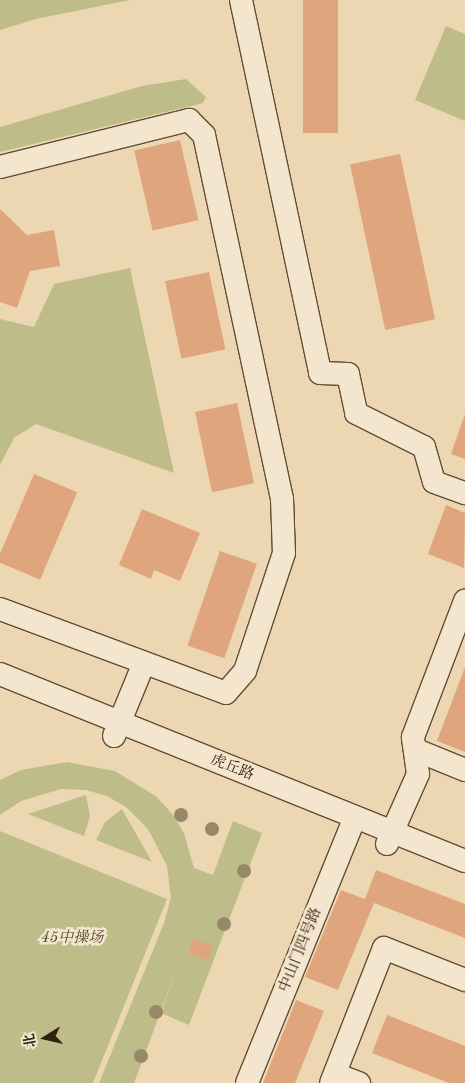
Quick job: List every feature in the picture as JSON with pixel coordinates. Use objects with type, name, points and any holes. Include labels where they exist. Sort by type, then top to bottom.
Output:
[{"type":"street","points":[[241,0],[320,373],[348,374],[356,413],[424,447],[434,482],[465,493]]},
{"type":"street","points":[[0,167],[189,120],[204,135],[282,499],[284,553],[245,671],[226,693],[0,608]]},
{"type":"street","points":[[390,838],[418,774],[414,737],[465,602]]},
{"type":"street","points":[[116,729],[144,663]]},
{"type":"street","name":"虎丘路","points":[[0,674],[116,729]]},
{"type":"street","name":"虎丘路","points":[[0,690],[116,729],[390,838],[465,861]]},
{"type":"street","points":[[416,750],[465,770]]},
{"type":"street","name":"中山门四号路","points":[[247,1083],[352,823]]},
{"type":"street","name":"虎丘路","points":[[390,838],[465,876]]},
{"type":"street","points":[[359,1083],[333,1079],[384,948],[463,972]]},
{"type":"green space","points":[[0,0],[130,0],[36,19],[0,30]]},
{"type":"green space","points":[[446,26],[465,34],[465,121],[415,100]]},
{"type":"green space","points":[[186,79],[206,97],[203,103],[0,152],[0,127],[142,86]]},
{"type":"green space","points":[[130,268],[174,473],[36,424],[14,438],[0,465],[0,319],[34,327],[54,284]]},
{"type":"green space","points":[[67,762],[115,771],[157,797],[173,815],[184,833],[194,868],[213,875],[233,821],[262,833],[189,1025],[161,1013],[177,968],[134,1083],[99,1083],[164,923],[171,898],[167,866],[148,829],[126,807],[107,796],[86,790],[61,789],[21,801],[0,815],[0,780],[21,770]]},
{"type":"green space","points":[[86,795],[90,816],[84,836],[28,814]]},
{"type":"green space","points":[[122,809],[152,862],[96,840],[105,822]]},
{"type":"green space","name":"45中操场","points":[[0,831],[167,899],[93,1083],[0,1083]]},
{"type":"building","points":[[303,0],[338,0],[338,133],[303,133]]},
{"type":"building","points":[[180,140],[198,220],[153,230],[134,151]]},
{"type":"building","points":[[400,154],[435,319],[385,330],[350,165]]},
{"type":"building","points":[[0,209],[27,235],[54,230],[60,266],[30,271],[17,308],[0,302]]},
{"type":"building","points":[[209,272],[225,349],[181,359],[165,281]]},
{"type":"building","points":[[237,403],[254,483],[212,492],[195,412]]},
{"type":"building","points":[[465,414],[465,459],[451,454]]},
{"type":"building","points":[[34,474],[77,492],[40,580],[0,563],[0,554]]},
{"type":"building","points":[[446,505],[465,513],[464,568],[428,554]]},
{"type":"building","points":[[142,509],[200,533],[180,581],[154,570],[151,579],[119,565]]},
{"type":"building","points":[[220,551],[257,564],[224,658],[187,646]]},
{"type":"building","points":[[465,667],[465,752],[437,741]]},
{"type":"building","points":[[376,870],[465,904],[465,938],[374,903],[338,990],[305,977],[341,890],[365,899]]},
{"type":"building","points":[[193,939],[213,946],[208,960],[188,953]]},
{"type":"building","points":[[296,1000],[324,1011],[295,1083],[263,1083]]},
{"type":"building","points":[[387,1015],[465,1046],[465,1083],[449,1083],[372,1053]]}]
